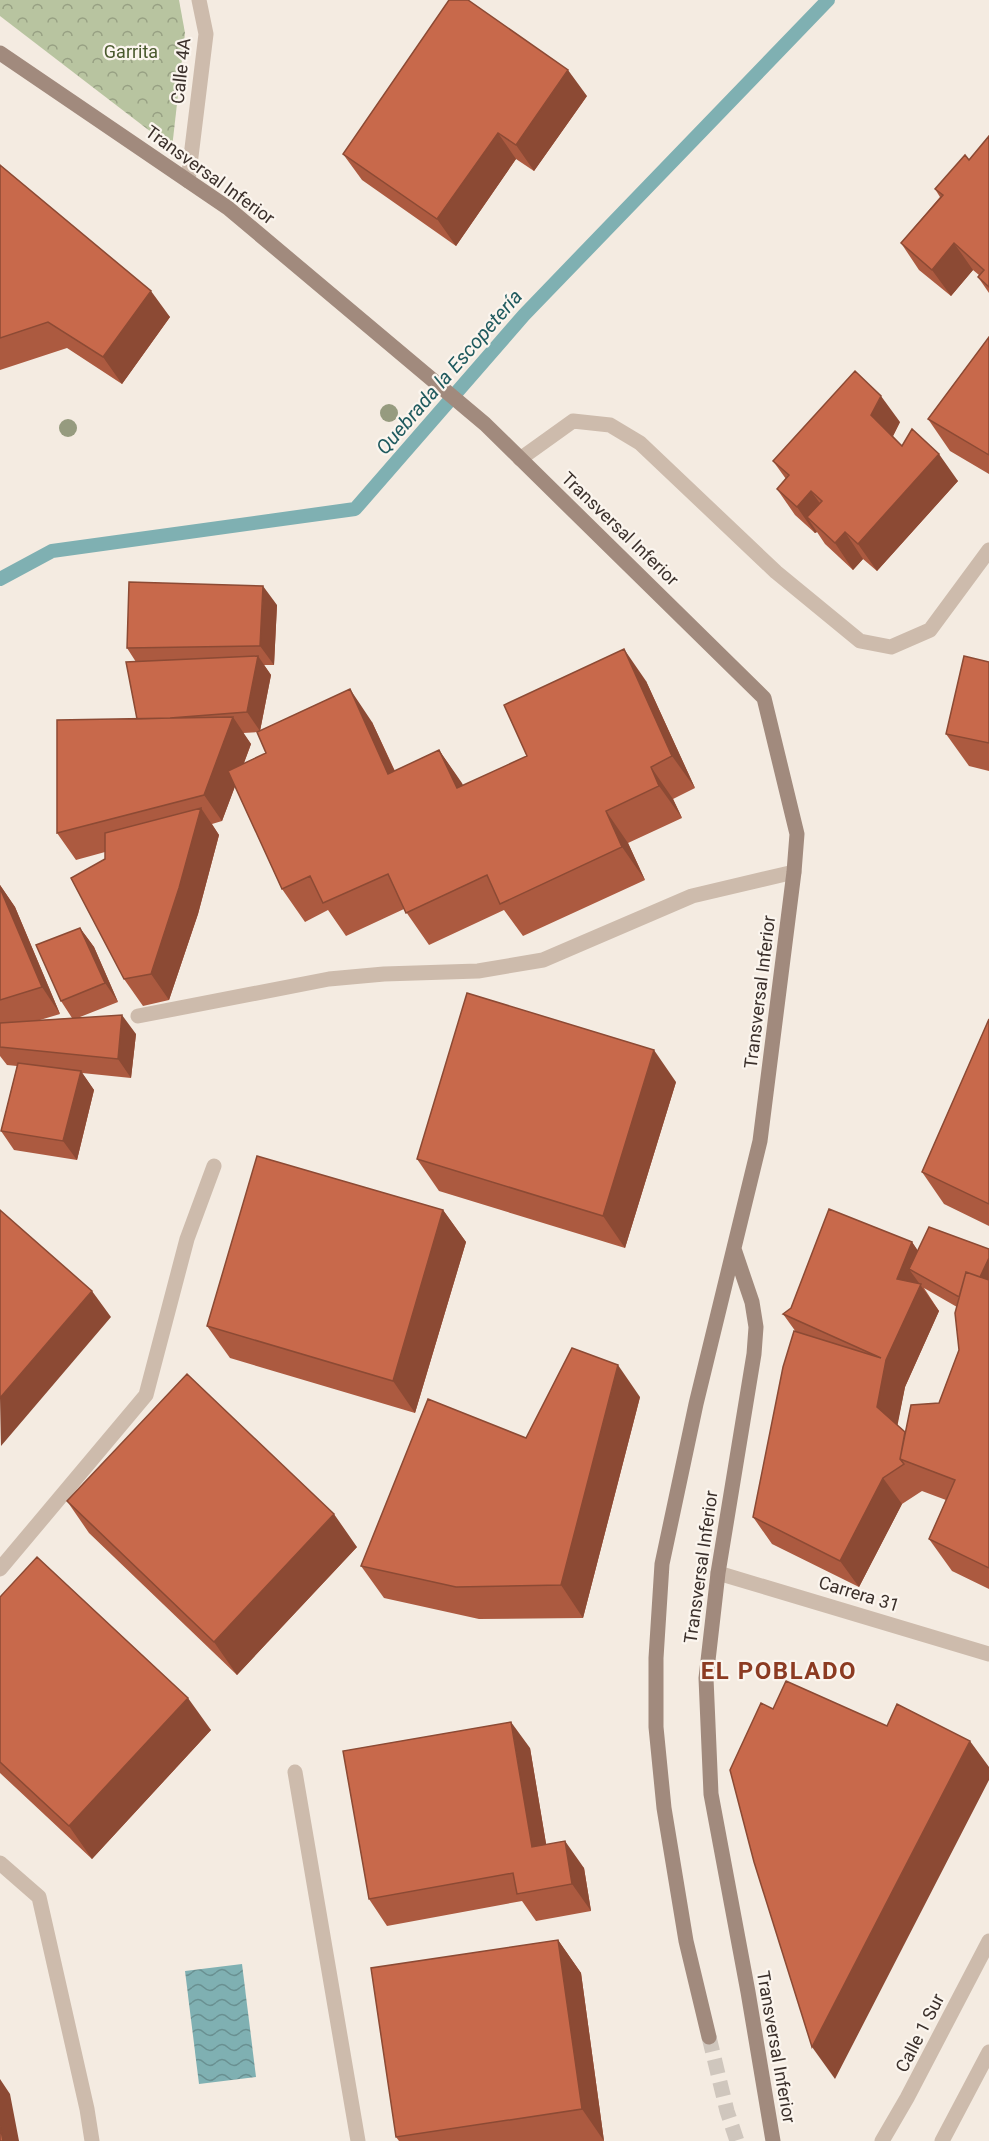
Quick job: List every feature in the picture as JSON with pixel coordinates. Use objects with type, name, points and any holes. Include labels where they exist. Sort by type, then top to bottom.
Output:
[{"type":"main road","name":"Transversal Inferior","points":[[0,53],[228,208],[485,424],[764,698],[797,834],[794,872],[760,1141],[696,1404],[662,1564],[656,1658],[656,1727],[664,1808],[686,1941],[709,2037]]},
{"type":"main road","name":"Transversal Inferior","points":[[734,1249],[752,1302],[756,1327],[754,1354],[718,1573],[706,1678],[711,1794],[773,2141]]},
{"type":"street","name":"Calle 4A","points":[[188,181],[206,34],[199,0]]},
{"type":"street","points":[[520,459],[573,421],[610,425],[640,443],[776,572],[860,641],[891,647],[930,630],[989,550]]},
{"type":"street","points":[[138,1016],[328,979],[384,974],[478,971],[543,960],[692,896],[794,872]]},
{"type":"street","points":[[0,1569],[146,1395],[186,1239],[214,1166]]},
{"type":"street","name":"Carrera 31","points":[[718,1573],[989,1654]]},
{"type":"street","points":[[295,1772],[358,2141]]},
{"type":"street","points":[[0,1863],[39,1897],[87,2109],[92,2141]]},
{"type":"street","name":"Calle 1 Sur","points":[[882,2141],[908,2098],[989,1941]]},
{"type":"street","points":[[942,2141],[989,2052]]},
{"type":"green space","name":"Garrita","points":[[0,0],[179,0],[185,33],[172,148],[0,16]]},
{"type":"water","points":[[242,1964],[256,2077],[199,2084],[185,1971]]},
{"type":"building","points":[[449,0],[468,0],[568,70],[516,145],[498,133],[437,219],[343,154]]},
{"type":"building","points":[[989,136],[989,287],[978,277],[984,270],[954,243],[932,270],[901,243],[943,195],[935,189],[965,155],[969,160]]},
{"type":"building","points":[[0,165],[151,291],[103,357],[48,322],[0,338]]},
{"type":"building","points":[[989,337],[989,455],[928,419]]},
{"type":"building","points":[[855,371],[881,396],[871,415],[902,446],[912,429],[939,454],[858,544],[845,532],[835,543],[807,517],[822,501],[811,491],[797,507],[777,489],[789,475],[773,461]]},
{"type":"building","points":[[129,582],[263,586],[260,646],[127,648]]},
{"type":"building","points":[[624,649],[672,756],[651,767],[659,786],[606,811],[622,847],[500,904],[487,875],[406,913],[388,874],[323,903],[310,876],[282,889],[228,771],[266,753],[257,732],[350,689],[388,774],[439,750],[457,788],[527,756],[504,705]]},
{"type":"building","points":[[258,656],[247,712],[137,719],[126,662]]},
{"type":"building","points":[[964,656],[989,662],[989,743],[946,734]]},
{"type":"building","points":[[233,717],[204,795],[57,833],[57,720]]},
{"type":"building","points":[[201,808],[179,888],[151,974],[124,979],[71,878],[105,859],[105,833]]},
{"type":"building","points":[[0,888],[42,987],[0,1000]]},
{"type":"building","points":[[80,928],[105,983],[61,1001],[36,945]]},
{"type":"building","points":[[467,993],[654,1050],[603,1216],[417,1159]]},
{"type":"building","points":[[122,1015],[118,1059],[0,1047],[0,1023]]},
{"type":"building","points":[[989,1019],[989,1204],[922,1172]]},
{"type":"building","points":[[18,1063],[81,1071],[63,1141],[1,1131]]},
{"type":"building","points":[[257,1156],[443,1210],[393,1381],[207,1326]]},
{"type":"building","points":[[829,1209],[912,1242],[897,1279],[921,1284],[886,1360],[877,1407],[905,1432],[900,1459],[904,1464],[883,1478],[840,1561],[753,1517],[783,1367],[794,1331],[881,1358],[783,1314],[791,1308]]},
{"type":"building","points":[[0,1210],[92,1291],[0,1398]]},
{"type":"building","points":[[929,1227],[989,1249],[989,1258],[980,1277],[966,1272],[959,1297],[909,1269]]},
{"type":"building","points":[[966,1272],[989,1280],[989,1568],[929,1539],[955,1480],[900,1459],[911,1405],[939,1403],[959,1350],[955,1313]]},
{"type":"building","points":[[572,1348],[618,1365],[561,1585],[456,1587],[361,1566],[428,1399],[526,1438]]},
{"type":"building","points":[[187,1374],[334,1514],[214,1642],[67,1501]]},
{"type":"building","points":[[37,1557],[188,1698],[69,1826],[0,1762],[0,1597]]},
{"type":"building","points":[[786,1681],[887,1726],[897,1704],[970,1741],[812,2047],[754,1862],[730,1770],[761,1703],[773,1709]]},
{"type":"building","points":[[511,1722],[532,1847],[565,1841],[572,1884],[517,1894],[513,1873],[369,1899],[343,1751]]},
{"type":"building","points":[[558,1940],[582,2109],[396,2137],[371,1968]]},
{"type":"waterway","name":"Quebrada la Escopetería","points":[[0,579],[52,551],[355,509],[524,315],[828,0]]},
{"type":"tunnel","points":[[709,2037],[727,2111],[737,2141]]},
{"type":"district","name":"EL POBLADO","points":[[779,1671]]}]
